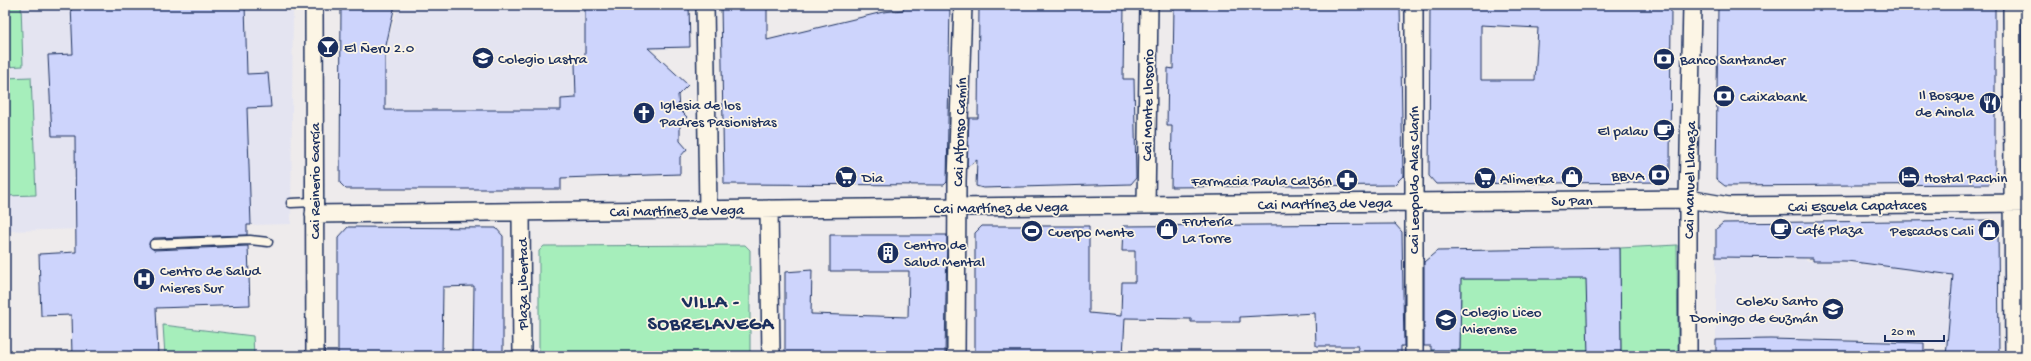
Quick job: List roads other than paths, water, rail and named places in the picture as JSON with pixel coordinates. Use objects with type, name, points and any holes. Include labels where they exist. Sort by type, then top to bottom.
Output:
[{"type":"street","name":"Cai Reinerio García","points":[[314,5],[315,356]]},
{"type":"street","points":[[705,5],[708,210]]},
{"type":"street","name":"Cai Alfonso Camín","points":[[956,356],[957,207],[963,5]]},
{"type":"street","name":"Cai Monte Llosorio","points":[[1146,205],[1149,5]]},
{"type":"street","name":"Cai Leopoldo Alas Clarín","points":[[1414,5],[1414,356]]},
{"type":"street","name":"Cai Manuel Llaneza","points":[[1688,356],[1688,200],[1692,5]]},
{"type":"street","points":[[2012,5],[2020,204],[2014,356]]},
{"type":"street","name":"Cai Martínez de Vega","points":[[314,208],[521,212],[1688,200]]},
{"type":"street","name":"Cai Escuela Capataces","points":[[1688,200],[1729,206],[2020,204]]},
{"type":"street","points":[[769,209],[771,356]]},
{"type":"street","name":"Plaza Libertad","points":[[521,212],[522,356]]},
{"type":"lane","points":[[291,202],[314,208]]},
{"type":"lane","points":[[154,244],[250,240],[268,242]]},
{"type":"place","name":"El Ñeru 2.0","points":[[328,47]]},
{"type":"place","name":"Colegio Lastra","points":[[483,58]]},
{"type":"place","name":"Banco Santander","points":[[1664,59]]},
{"type":"place","name":"Caixabank","points":[[1724,96]]},
{"type":"place","name":"Il Bosque de Ainola","points":[[1990,103]]},
{"type":"place","name":"Iglesia de los Padres Pasionistas","points":[[644,113]]},
{"type":"place","name":"El palau","points":[[1664,130]]},
{"type":"place","name":"BBVA","points":[[1659,175]]},
{"type":"place","name":"Dia","points":[[846,177]]},
{"type":"place","name":"Su Pan","points":[[1572,177]]},
{"type":"place","name":"Hostal Pachin","points":[[1909,177]]},
{"type":"place","name":"Alimerka","points":[[1485,178]]},
{"type":"place","name":"Farmacia Paula Calzón","points":[[1347,180]]},
{"type":"place","name":"Frutería La Torre","points":[[1167,229]]},
{"type":"place","name":"Café Plaza","points":[[1781,229]]},
{"type":"place","name":"Pescados Cali","points":[[1989,230]]},
{"type":"place","name":"Cuerpo Mente","points":[[1032,231]]},
{"type":"place","name":"Centro de Salud Mental","points":[[888,253]]},
{"type":"place","name":"Centro de Salud Mieres Sur","points":[[144,279]]},
{"type":"place","name":"Colexu Santo Domingo de Guzmán","points":[[1833,309]]},
{"type":"place","name":"Colegio Liceo Mierense","points":[[1446,320]]},
{"type":"district","name":"VILLA - SOBRELAVEGA","points":[[711,311]]}]
